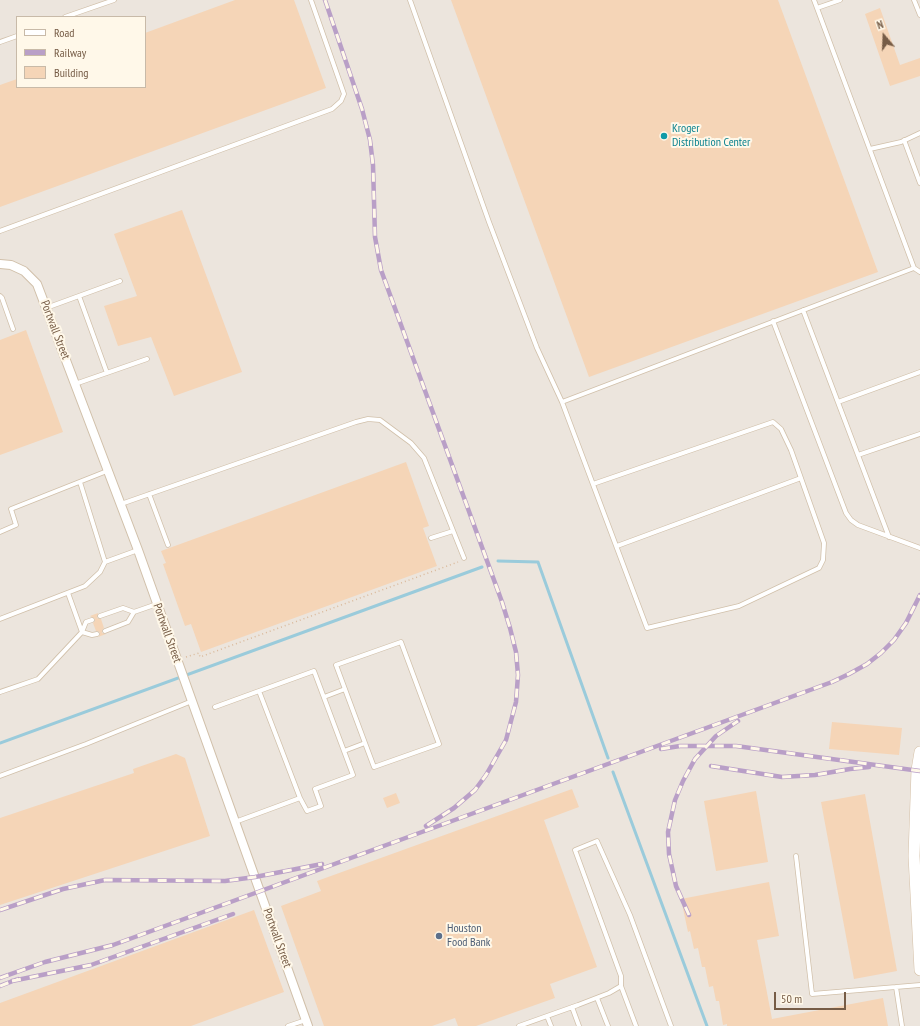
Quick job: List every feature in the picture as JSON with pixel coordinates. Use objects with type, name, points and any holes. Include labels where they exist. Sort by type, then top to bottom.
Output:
[{"type":"main road","points":[[920,752],[917,770],[917,856],[920,970]]},
{"type":"street","name":"Portwall Street","points":[[0,264],[11,265],[24,271],[38,284],[138,550],[307,1023]]},
{"type":"lane","points":[[68,16],[114,0]]},
{"type":"lane","points":[[0,231],[332,109],[341,101],[344,94],[310,0]]},
{"type":"lane","points":[[410,0],[488,222],[537,348],[562,402],[647,628],[739,606],[819,568],[823,560],[824,543],[791,450],[781,429],[773,422],[593,484]]},
{"type":"lane","points":[[814,0],[914,268],[920,272]]},
{"type":"lane","points":[[817,8],[840,0]]},
{"type":"lane","points":[[914,0],[920,15]]},
{"type":"lane","points":[[0,42],[16,36]]},
{"type":"lane","points":[[870,149],[920,134]]},
{"type":"lane","points":[[904,140],[920,183]]},
{"type":"lane","points":[[562,402],[914,268]]},
{"type":"lane","points":[[46,308],[120,281]]},
{"type":"lane","points":[[0,296],[13,329]]},
{"type":"lane","points":[[80,296],[107,373]]},
{"type":"lane","points":[[803,310],[889,537]]},
{"type":"lane","points":[[773,321],[846,513],[851,520],[858,525],[920,548]]},
{"type":"lane","points":[[75,384],[147,359]]},
{"type":"lane","points":[[838,402],[920,372]]},
{"type":"lane","points":[[120,504],[356,422],[368,419],[380,420],[411,443],[424,458],[464,558]]},
{"type":"lane","points":[[858,455],[920,434]]},
{"type":"lane","points":[[0,532],[16,525],[11,509],[108,470]]},
{"type":"lane","points":[[617,546],[801,478]]},
{"type":"lane","points":[[80,482],[105,562]]},
{"type":"lane","points":[[149,494],[168,545]]},
{"type":"lane","points":[[431,538],[453,531]]},
{"type":"lane","points":[[0,619],[86,586],[100,572],[105,562],[138,550]]},
{"type":"lane","points":[[68,592],[82,632]]},
{"type":"lane","points":[[100,616],[123,608],[134,612],[157,604]]},
{"type":"lane","points":[[105,630],[128,622],[134,612]]},
{"type":"lane","points":[[0,692],[38,679],[82,632],[86,622],[92,620]]},
{"type":"lane","points":[[82,632],[92,635],[97,634]]},
{"type":"lane","points":[[401,642],[439,744],[374,767],[365,743],[336,664],[401,642]]},
{"type":"lane","points":[[215,707],[259,691],[314,671],[353,775],[315,789],[321,806],[307,811],[300,798],[259,691]]},
{"type":"lane","points":[[324,697],[345,689]]},
{"type":"lane","points":[[0,776],[192,702]]},
{"type":"lane","points":[[344,751],[365,743]]},
{"type":"lane","points":[[235,822],[300,798]]},
{"type":"lane","points":[[636,1026],[621,986],[621,976],[575,850],[597,841],[630,915],[671,1026]]},
{"type":"lane","points":[[796,856],[812,994],[920,985]]},
{"type":"lane","points":[[519,1026],[597,998],[621,986]]},
{"type":"lane","points":[[896,987],[902,1026]]},
{"type":"lane","points":[[597,998],[608,1026]]},
{"type":"lane","points":[[572,1007],[579,1026]]},
{"type":"lane","points":[[547,1016],[551,1026]]},
{"type":"lane","points":[[288,1026],[307,1023]]},
{"type":"path","points":[[177,661],[199,653],[200,657],[458,562],[457,560],[464,558]]},
{"type":"shaded area","points":[[0,0],[920,0],[920,1026],[0,1026]]},
{"type":"building","points":[[235,0],[294,0],[326,88],[0,207],[0,85],[16,79],[16,88],[146,88],[146,33]]},
{"type":"building","name":"Kroger Distribution Center","points":[[451,0],[778,0],[878,272],[589,377]]},
{"type":"building","points":[[880,8],[900,65],[920,58],[920,76],[890,86],[865,14]]},
{"type":"building","points":[[182,210],[242,372],[174,396],[151,337],[118,346],[104,306],[137,296],[114,234]]},
{"type":"building","points":[[26,330],[63,432],[0,455],[0,340]]},
{"type":"building","points":[[406,462],[429,526],[423,528],[437,566],[201,652],[191,624],[185,626],[163,564],[166,563],[161,551]]},
{"type":"building","points":[[98,613],[97,618],[101,619],[104,628],[102,633],[106,634],[98,637],[100,633],[96,631],[93,623],[95,619],[90,616]]},
{"type":"building","points":[[832,722],[902,728],[899,755],[829,749]]},
{"type":"building","points":[[176,754],[185,758],[210,836],[0,905],[0,818],[134,773],[133,769]]},
{"type":"building","name":"Houston Food Bank","points":[[572,789],[579,807],[544,820],[597,967],[550,984],[555,998],[476,1026],[458,1026],[455,1018],[432,1026],[324,1026],[281,906],[321,891],[317,881]]},
{"type":"building","points":[[756,791],[768,862],[716,871],[704,801]]},
{"type":"building","points":[[396,793],[400,803],[387,808],[383,798]]},
{"type":"building","points":[[865,794],[897,971],[854,979],[821,802]]},
{"type":"building","points":[[769,882],[779,936],[757,940],[772,1019],[883,998],[888,1026],[723,1025],[719,1001],[716,1001],[713,986],[709,987],[705,967],[702,967],[698,948],[694,949],[690,931],[688,932],[681,899]]},
{"type":"building","points":[[254,910],[284,992],[191,1026],[0,1026],[0,1003]]},
{"type":"waterway","points":[[498,561],[538,562],[608,758]]},
{"type":"waterway","points":[[0,743],[482,567]]},
{"type":"waterway","points":[[613,772],[707,1026]]},
{"type":"railway","points":[[325,0],[362,109],[370,140],[373,165],[375,237],[381,270],[502,602],[516,652],[518,675],[516,702],[506,740],[486,775],[475,790],[454,808],[426,826]]},
{"type":"railway","points":[[0,978],[45,962],[113,945],[832,682],[867,664],[881,653],[894,640],[906,623],[920,595]]},
{"type":"railway","points":[[689,915],[676,886],[669,854],[668,832],[675,800],[695,759],[716,736],[738,721]]},
{"type":"railway","points":[[661,749],[680,746],[736,746],[920,771]]},
{"type":"railway","points":[[711,766],[782,777],[815,775],[869,767]]},
{"type":"railway","points":[[0,910],[63,889],[105,880],[225,881],[255,877],[322,864]]},
{"type":"railway","points":[[12,981],[91,965],[233,914]]},
{"type":"railway","points":[[0,986],[18,979]]},
{"type":"place","name":"Kroger Distribution Center","points":[[664,136]]},
{"type":"place","name":"Houston Food Bank","points":[[439,936]]}]
